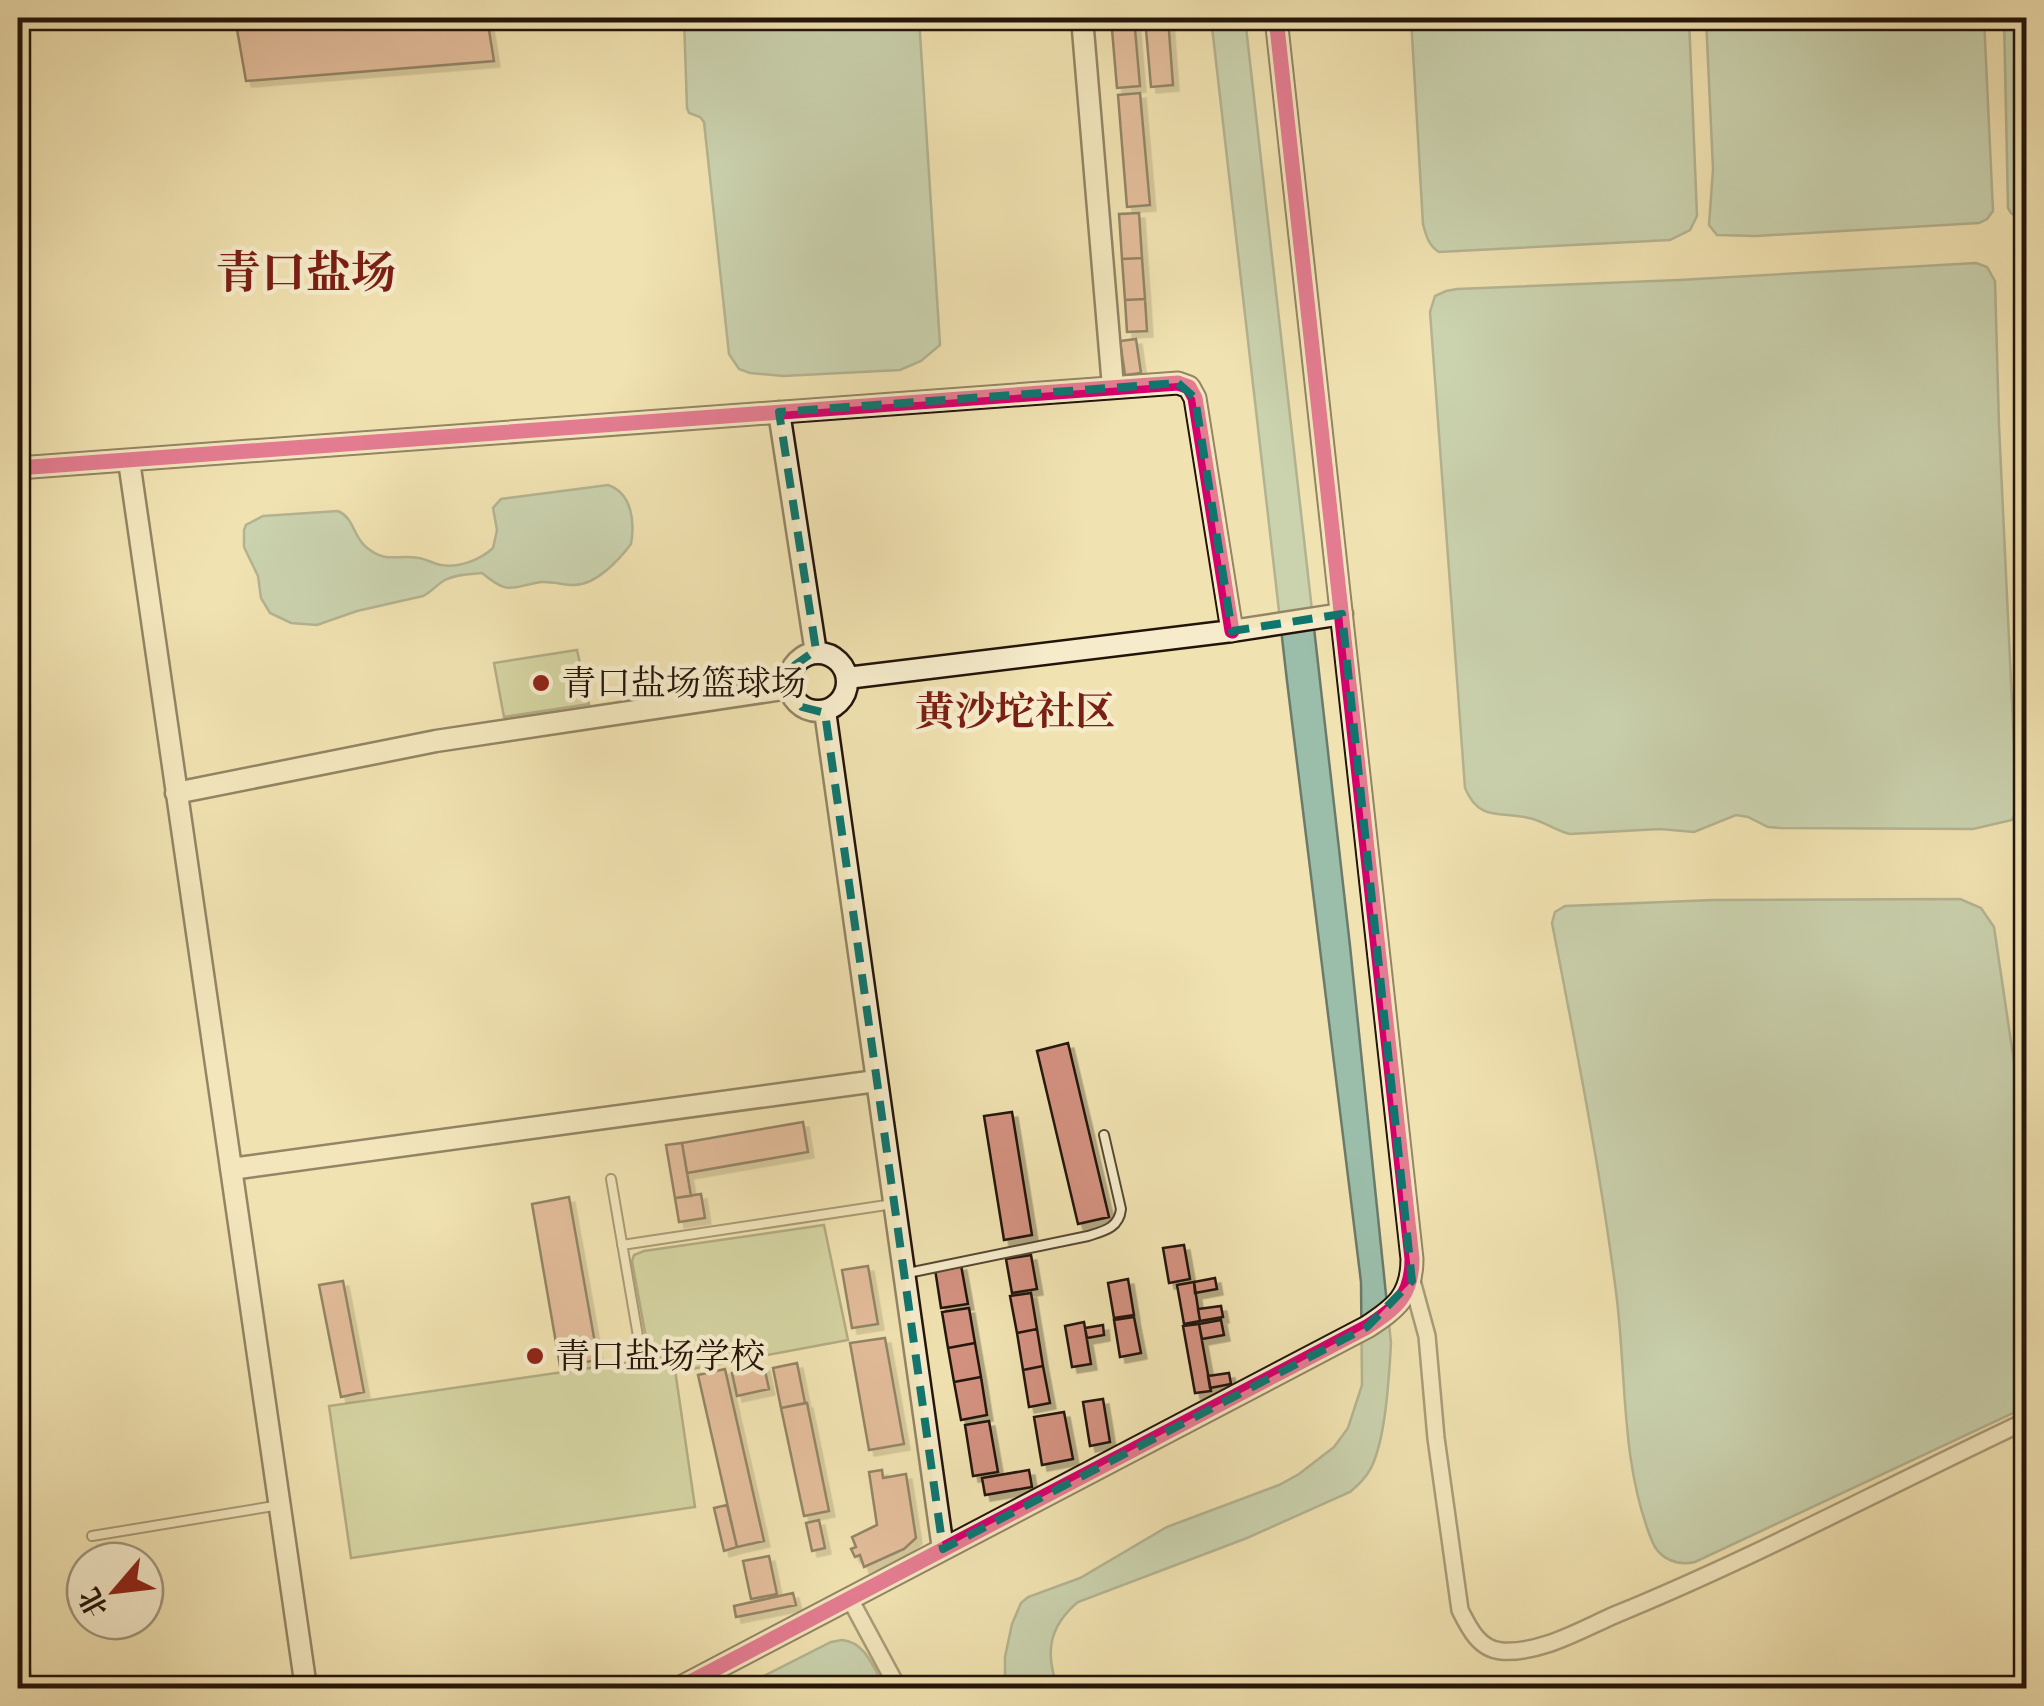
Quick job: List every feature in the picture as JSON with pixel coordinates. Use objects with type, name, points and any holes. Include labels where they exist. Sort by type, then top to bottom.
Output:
[{"type":"street","points":[[1082,18],[1113,388]]},
{"type":"street","points":[[1276,18],[1412,1281],[1427,1336],[1436,1438],[1460,1610],[1468,1626],[1481,1643],[1500,1651],[1526,1650],[1551,1642],[1660,1596],[2026,1421]]},
{"type":"street","points":[[18,468],[1178,383],[1189,388],[1194,398],[1232,631]]},
{"type":"street","points":[[779,412],[816,653]]},
{"type":"street","points":[[128,461],[306,1688]]},
{"type":"street","points":[[848,678],[1342,614]]},
{"type":"street","points":[[816,653],[840,662],[848,678],[840,703],[824,711],[802,707],[789,688],[795,664],[816,653]]},
{"type":"street","points":[[176,793],[436,741],[789,688]]},
{"type":"street","points":[[824,711],[944,1550]]},
{"type":"street","points":[[231,1169],[876,1081]]},
{"type":"street","points":[[679,1688],[1367,1327],[1401,1300],[1412,1281]]},
{"type":"street","points":[[850,1599],[898,1688]]},
{"type":"lane","points":[[904,1274],[1109,1229],[1120,1218],[1121,1209],[1104,1135]]},
{"type":"lane","points":[[611,1179],[640,1342]]},
{"type":"lane","points":[[622,1245],[894,1204]]},
{"type":"lane","points":[[92,1536],[281,1504]]},
{"type":"highlighted area","points":[[1178,383],[1195,398],[1232,631],[1342,614],[1412,1281],[1367,1327],[943,1549],[825,713],[802,707],[789,688],[795,665],[816,650],[779,412]]},
{"type":"shaded area","points":[[684,18],[919,18],[940,345],[921,361],[900,370],[783,376],[739,369],[729,354],[704,122],[687,108]]},
{"type":"shaded area","points":[[1211,18],[1245,18],[1391,1343],[1386,1407],[1371,1468],[1350,1492],[1247,1538],[1078,1602],[1060,1621],[1052,1642],[1051,1664],[1058,1688],[1005,1688],[1005,1657],[1012,1624],[1028,1597],[1080,1578],[1167,1527],[1299,1474],[1334,1447],[1348,1428],[1362,1385],[1361,1282]]},
{"type":"shaded area","points":[[1411,18],[1689,18],[1697,216],[1690,230],[1670,240],[1436,250],[1423,224]]},
{"type":"shaded area","points":[[1706,18],[1984,18],[1993,211],[1979,223],[1717,235],[1709,225],[1713,169]]},
{"type":"shaded area","points":[[2004,18],[2026,18],[2026,222],[2008,208]]},
{"type":"shaded area","points":[[1976,263],[1987,267],[1995,281],[2017,810],[2012,820],[1973,829],[1780,828],[1736,815],[1694,832],[1660,829],[1570,834],[1533,819],[1493,814],[1478,807],[1465,788],[1430,312],[1435,296],[1457,289]]},
{"type":"shaded area","points":[[2026,265],[2026,628],[2015,274]]},
{"type":"shaded area","points":[[608,485],[627,501],[631,544],[606,570],[582,584],[541,582],[510,588],[482,573],[464,575],[445,580],[423,596],[317,625],[291,623],[270,613],[244,547],[246,525],[263,516],[338,511],[362,543],[380,555],[419,558],[448,566],[462,564],[493,548],[497,530],[493,508],[501,499]]},
{"type":"shaded area","name":"青口盐场篮球场","points":[[577,650],[589,704],[504,717],[494,663]]},
{"type":"shaded area","points":[[1960,899],[1981,908],[1994,927],[2026,1143],[2026,1407],[1695,1562],[1669,1560],[1652,1541],[1634,1480],[1610,1246],[1552,923],[1555,912],[1565,906],[1713,900]]},
{"type":"shaded area","points":[[824,1225],[848,1340],[681,1371],[677,1345],[648,1349],[634,1255]]},
{"type":"shaded area","points":[[673,1356],[695,1507],[351,1558],[329,1406]]},
{"type":"shaded area","points":[[18,1560],[32,1688],[18,1688]]},
{"type":"shaded area","points":[[842,1640],[863,1651],[885,1688],[740,1688],[831,1642]]},
{"type":"building","points":[[235,18],[487,18],[494,61],[246,81]]},
{"type":"building","points":[[1111,18],[1134,18],[1140,86],[1117,88]]},
{"type":"building","points":[[1145,18],[1168,18],[1173,85],[1151,87]]},
{"type":"building","points":[[1140,93],[1150,205],[1127,207],[1118,95]]},
{"type":"building","points":[[1139,213],[1142,258],[1122,259],[1119,214]]},
{"type":"building","points":[[1142,258],[1145,299],[1125,300],[1122,259]]},
{"type":"building","points":[[1145,299],[1147,331],[1127,332],[1125,300]]},
{"type":"building","points":[[1136,339],[1141,373],[1125,375],[1120,341]]},
{"type":"building","points":[[1068,1043],[1109,1217],[1078,1224],[1037,1051]]},
{"type":"building","points":[[1012,1112],[1032,1235],[1004,1240],[984,1116]]},
{"type":"building","points":[[803,1122],[808,1152],[687,1173],[682,1143]]},
{"type":"building","points":[[682,1143],[691,1196],[675,1198],[666,1145]]},
{"type":"building","points":[[701,1194],[705,1218],[679,1222],[675,1198]]},
{"type":"building","points":[[569,1197],[598,1360],[560,1366],[532,1204]]},
{"type":"building","points":[[1184,1245],[1190,1279],[1169,1283],[1163,1248]]},
{"type":"building","points":[[1031,1255],[1037,1289],[1012,1293],[1006,1259]]},
{"type":"building","points":[[961,1265],[968,1304],[941,1308],[935,1269]]},
{"type":"building","points":[[868,1266],[878,1324],[852,1328],[842,1270]]},
{"type":"building","points":[[1215,1278],[1217,1289],[1195,1293],[1194,1282]]},
{"type":"building","points":[[1128,1279],[1134,1315],[1114,1318],[1108,1283]]},
{"type":"building","points":[[343,1281],[364,1392],[341,1397],[319,1285]]},
{"type":"building","points":[[1194,1282],[1200,1321],[1184,1324],[1177,1285]]},
{"type":"building","points":[[1031,1293],[1037,1329],[1017,1333],[1010,1296]]},
{"type":"building","points":[[1221,1306],[1223,1317],[1200,1321],[1198,1309]]},
{"type":"building","points":[[969,1308],[975,1343],[948,1348],[942,1312]]},
{"type":"building","points":[[1134,1317],[1141,1353],[1120,1357],[1114,1320]]},
{"type":"building","points":[[1221,1320],[1224,1335],[1202,1339],[1199,1324]]},
{"type":"building","points":[[1084,1322],[1091,1364],[1072,1367],[1065,1326]]},
{"type":"building","points":[[1199,1324],[1211,1391],[1195,1393],[1183,1326]]},
{"type":"building","points":[[1103,1325],[1104,1335],[1087,1338],[1085,1328]]},
{"type":"building","points":[[1037,1329],[1043,1366],[1023,1370],[1017,1333]]},
{"type":"building","points":[[885,1338],[904,1444],[869,1450],[850,1343]]},
{"type":"building","points":[[975,1343],[981,1377],[954,1382],[948,1348]]},
{"type":"building","points":[[797,1363],[805,1403],[781,1408],[773,1368]]},
{"type":"building","points":[[764,1366],[769,1389],[737,1396],[732,1373]]},
{"type":"building","points":[[1043,1366],[1050,1403],[1029,1407],[1023,1370]]},
{"type":"building","points":[[725,1369],[764,1541],[737,1547],[698,1375]]},
{"type":"building","points":[[1229,1373],[1231,1384],[1210,1388],[1208,1376]]},
{"type":"building","points":[[981,1377],[987,1415],[961,1420],[954,1382]]},
{"type":"building","points":[[1103,1399],[1110,1442],[1090,1446],[1083,1402]]},
{"type":"building","points":[[807,1403],[829,1511],[804,1516],[781,1408]]},
{"type":"building","points":[[1064,1412],[1073,1459],[1042,1465],[1034,1417]]},
{"type":"building","points":[[989,1421],[998,1472],[973,1476],[965,1425]]},
{"type":"building","points":[[882,1470],[883,1478],[906,1474],[916,1538],[904,1549],[864,1567],[860,1555],[855,1557],[851,1549],[856,1547],[852,1537],[877,1525],[869,1472]]},
{"type":"building","points":[[1029,1470],[1032,1487],[985,1495],[982,1478]]},
{"type":"building","points":[[727,1505],[737,1547],[724,1551],[714,1508]]},
{"type":"building","points":[[819,1520],[825,1548],[812,1551],[806,1523]]},
{"type":"building","points":[[769,1556],[777,1594],[751,1599],[743,1561]]},
{"type":"building","points":[[793,1593],[796,1605],[736,1617],[734,1606]]},
{"type":"cycle path","points":[[679,1688],[1367,1327],[1394,1307],[1409,1283],[1412,1259],[1276,18]]},
{"type":"cycle path","points":[[18,468],[1178,383],[1189,387],[1195,398],[1232,631]]},
{"type":"place","name":"青口盐场篮球场","points":[[541,683]]},
{"type":"place","name":"青口盐场学校","points":[[535,1356]]},
{"type":"district","name":"青口盐场","points":[[306,272]]},
{"type":"district","name":"黄沙坨社区","points":[[1015,711]]}]
